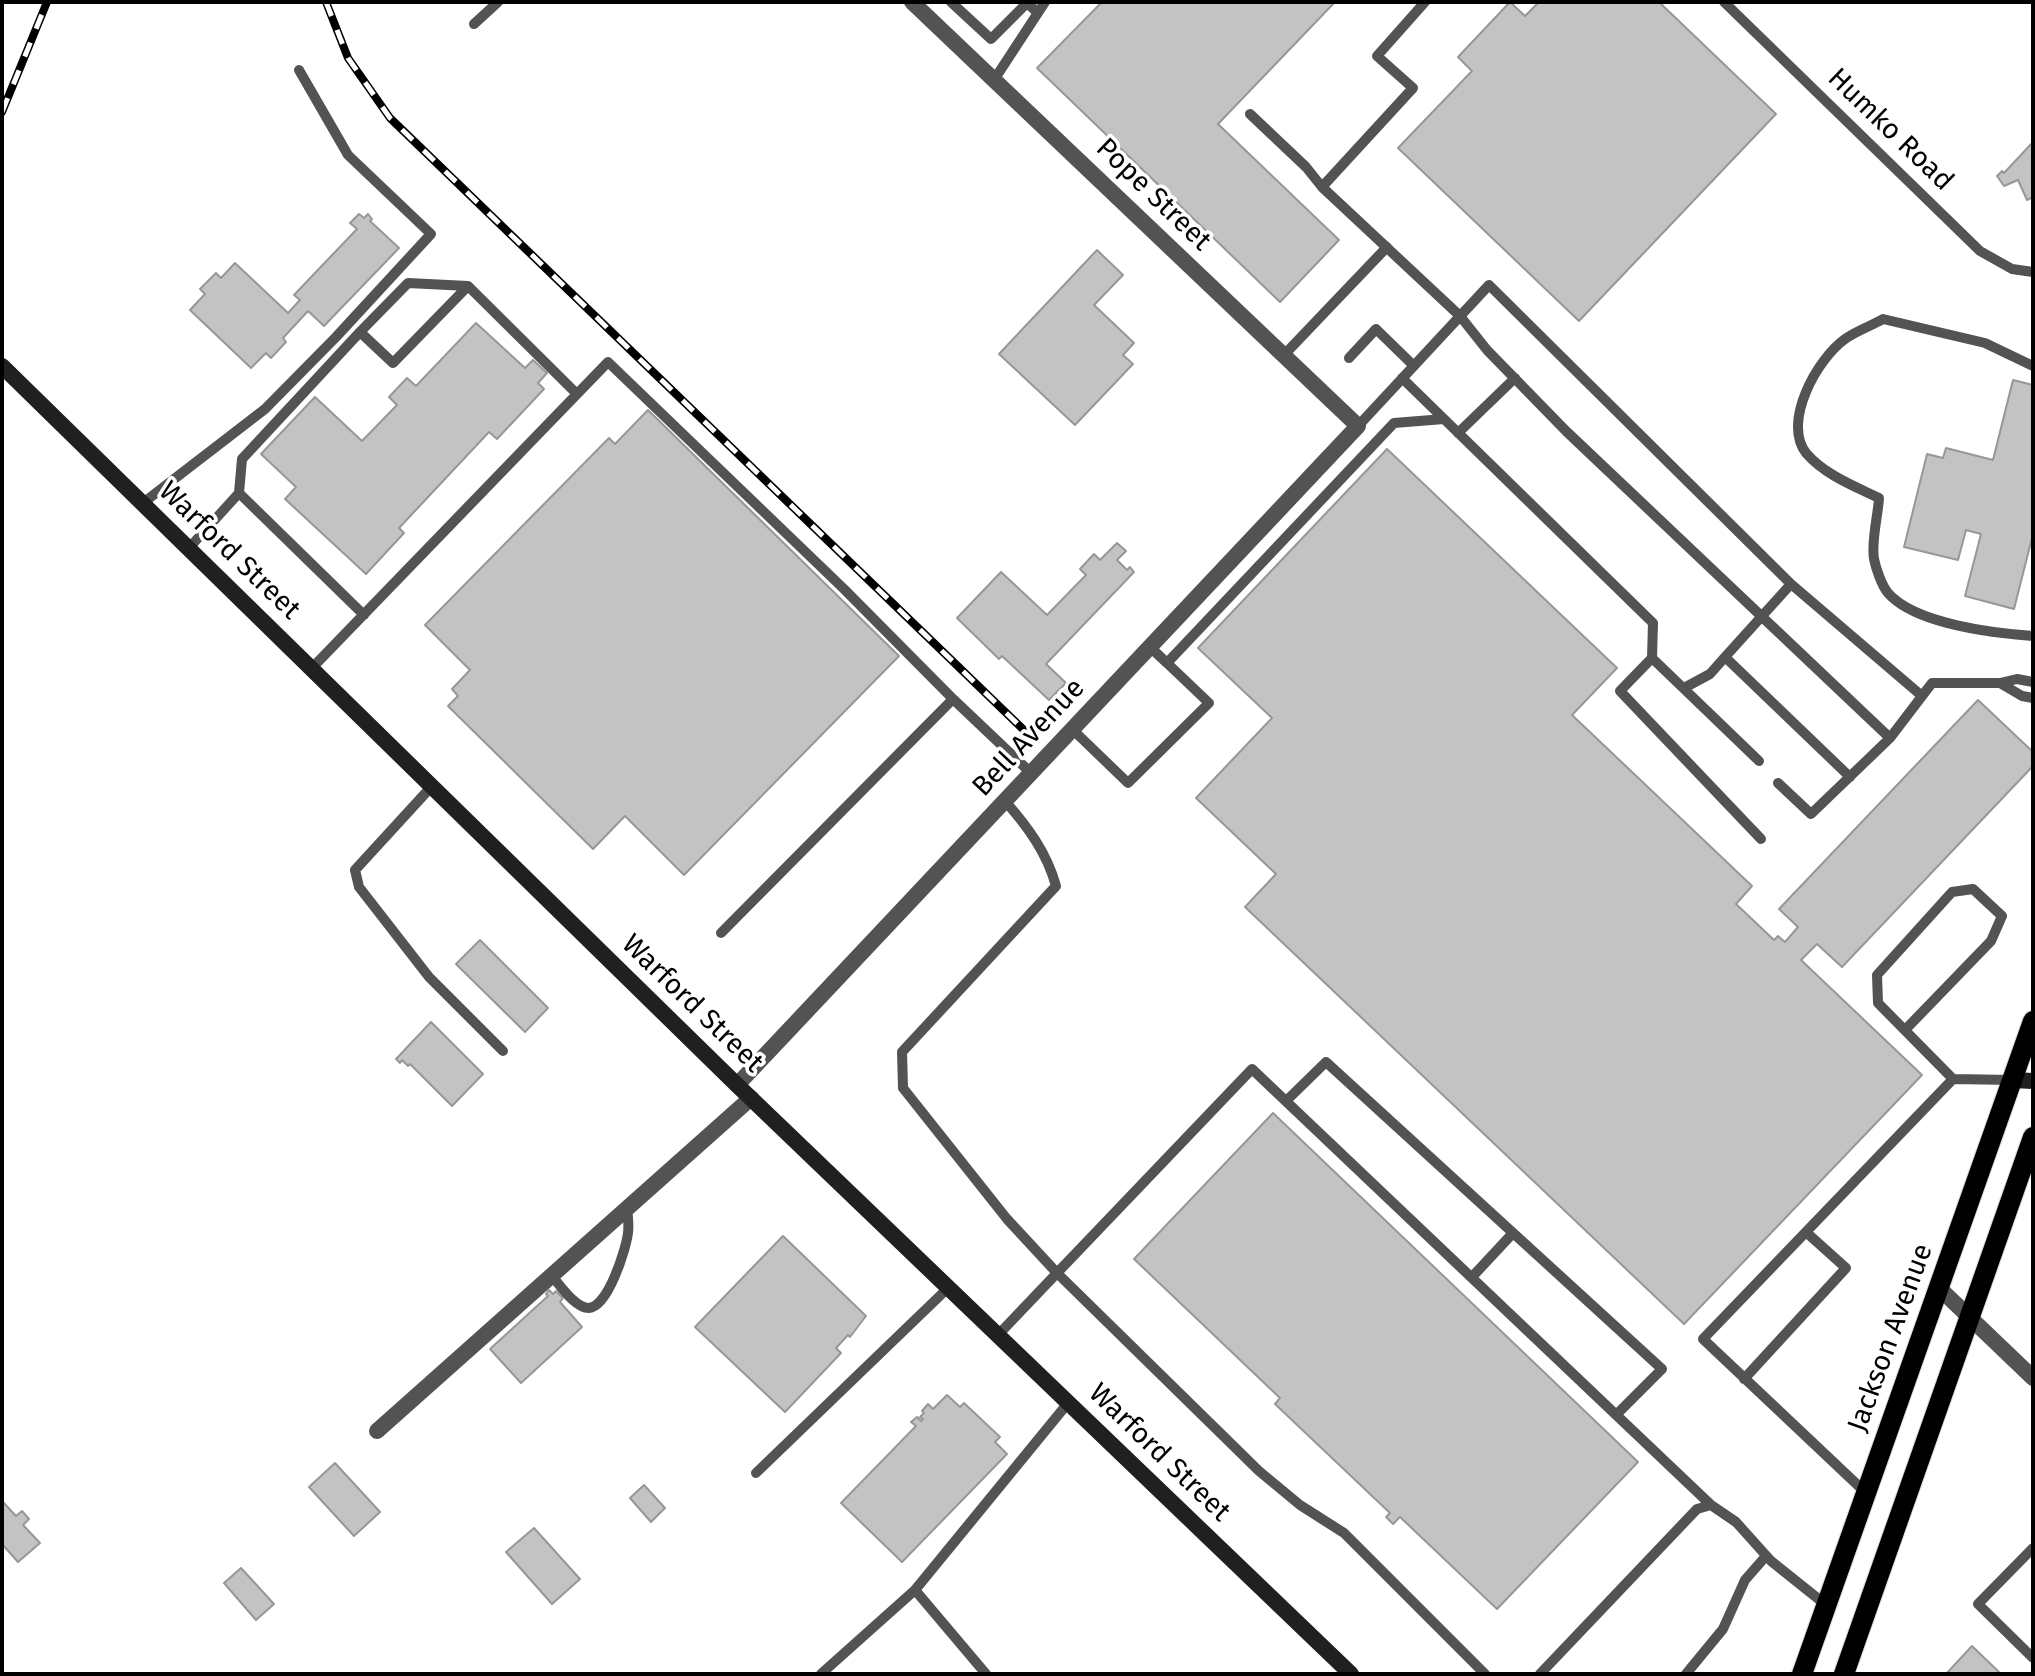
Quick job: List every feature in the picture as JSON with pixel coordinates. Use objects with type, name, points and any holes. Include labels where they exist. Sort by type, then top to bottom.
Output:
[{"type":"main road","name":"Warford Street","points":[[2,366],[737,1085],[1351,1674]]},
{"type":"main road","name":"Jackson Avenue","points":[[1802,1674],[1938,1287],[2023,1081],[2033,1021]]},
{"type":"main road","points":[[1844,1674],[2033,1137]]},
{"type":"street","name":"Pope Street","points":[[912,2],[1358,426]]},
{"type":"street","name":"Bell Avenue","points":[[737,1085],[1358,426]]},
{"type":"street","points":[[377,1431],[751,1098]]},
{"type":"street","points":[[1938,1287],[2033,1378]]},
{"type":"lane","points":[[474,24],[498,2]]},
{"type":"lane","points":[[951,2],[991,39],[1027,2],[1037,12]]},
{"type":"lane","points":[[994,80],[1045,2]]},
{"type":"lane","points":[[1322,187],[1413,88],[1377,56],[1425,2]]},
{"type":"lane","name":"Humko Road","points":[[1724,2],[1980,251],[2012,269],[2033,272]]},
{"type":"lane","points":[[143,503],[265,409],[431,234],[348,155],[299,70]]},
{"type":"lane","points":[[1250,114],[1306,167],[1322,187],[1460,316],[1515,378],[1890,738]]},
{"type":"lane","points":[[1284,355],[1387,247]]},
{"type":"lane","points":[[189,548],[239,493],[242,459],[408,283],[468,286],[577,394]]},
{"type":"lane","points":[[1358,426],[1489,285],[1791,584],[1922,696]]},
{"type":"lane","points":[[360,332],[393,363],[468,286]]},
{"type":"lane","points":[[2033,366],[1985,343],[1883,319],[1843,340],[1820,368],[1799,407],[1796,433],[1805,451],[1828,473],[1879,498],[1874,558],[1886,591],[1901,604],[1964,627],[2033,636]]},
{"type":"lane","points":[[1349,358],[1376,329],[1414,366]]},
{"type":"lane","points":[[312,668],[608,362],[1031,773]]},
{"type":"lane","points":[[1402,378],[1653,623],[1652,658],[1620,691],[1761,839]]},
{"type":"lane","points":[[1458,433],[1515,378]]},
{"type":"lane","points":[[1167,663],[1394,423],[1444,419]]},
{"type":"lane","points":[[239,493],[364,615]]},
{"type":"lane","points":[[1684,688],[1710,674],[1791,584]]},
{"type":"lane","points":[[1072,729],[1128,783],[1209,703],[1150,647]]},
{"type":"lane","points":[[1725,657],[1850,777]]},
{"type":"lane","points":[[1652,658],[1759,761]]},
{"type":"lane","points":[[1778,783],[1811,814],[1890,738],[1932,683],[2000,683],[2017,679],[2033,682]]},
{"type":"lane","points":[[2000,683],[2022,696],[2033,698]]},
{"type":"lane","points":[[721,933],[953,699]]},
{"type":"lane","points":[[432,786],[355,870],[359,887],[429,977],[503,1051]]},
{"type":"lane","points":[[1005,801],[1049,862],[1056,886],[902,1052],[903,1088],[1007,1219],[1057,1273],[1259,1471],[1300,1505],[1344,1533],[1485,1674]]},
{"type":"lane","points":[[1905,1030],[1991,941],[2002,916],[1973,889],[1952,892],[1877,975],[1878,1003],[1953,1079],[2023,1081]]},
{"type":"lane","points":[[1286,1101],[1326,1062],[1662,1369],[1617,1414]]},
{"type":"lane","points":[[998,1335],[1252,1069],[1711,1505],[1736,1522],[1766,1556],[1826,1605]]},
{"type":"lane","points":[[1865,1492],[1703,1339],[1953,1079]]},
{"type":"lane","points":[[552,1276],[585,1307],[590,1308],[603,1300],[628,1235],[627,1208]]},
{"type":"lane","points":[[1472,1277],[1513,1233]]},
{"type":"lane","points":[[1744,1379],[1846,1268],[1807,1233]]},
{"type":"lane","points":[[756,1473],[948,1288]]},
{"type":"lane","points":[[821,1674],[915,1590],[1068,1403]]},
{"type":"lane","points":[[1540,1674],[1697,1509],[1711,1505]]},
{"type":"lane","points":[[2033,1548],[1978,1604],[2033,1658]]},
{"type":"lane","points":[[1686,1674],[1723,1629],[1745,1580],[1766,1556]]},
{"type":"lane","points":[[2022,1559],[2033,1568]]},
{"type":"lane","points":[[915,1590],[986,1674]]},
{"type":"building","points":[[1102,2],[1335,2],[1218,124],[1339,240],[1280,302],[1037,68]]},
{"type":"building","points":[[1510,2],[1525,16],[1539,2],[1659,2],[1776,114],[1579,321],[1398,148],[1472,71],[1458,57]]},
{"type":"building","points":[[2033,142],[2033,197],[2027,200],[2018,180],[2004,186],[1997,176],[2002,171],[2004,173]]},
{"type":"building","points":[[359,214],[364,218],[368,214],[372,219],[370,221],[399,248],[324,326],[308,311],[283,338],[286,342],[271,358],[266,353],[251,368],[190,310],[205,294],[200,289],[216,273],[221,278],[235,263],[288,313],[300,300],[294,295],[357,229],[350,223]]},
{"type":"building","points":[[1097,250],[1123,275],[1094,305],[1134,343],[1123,355],[1133,364],[1075,425],[999,354]]},
{"type":"building","points":[[476,323],[525,368],[533,360],[547,373],[538,383],[544,389],[497,439],[489,432],[399,528],[404,533],[366,574],[285,499],[296,487],[261,454],[315,397],[362,441],[397,405],[389,397],[407,378],[416,386]]},
{"type":"building","points":[[2013,380],[2033,385],[2033,534],[2014,609],[1965,596],[1981,534],[1966,530],[1958,560],[1904,547],[1927,454],[1943,458],[1946,448],[1993,460]]},
{"type":"building","points":[[648,410],[899,656],[684,875],[625,816],[593,849],[448,706],[458,696],[452,689],[470,670],[425,625],[609,438],[615,444]]},
{"type":"building","points":[[1387,449],[1617,668],[1572,715],[1752,886],[1736,904],[1774,940],[1778,936],[1785,942],[1798,927],[1779,909],[1978,700],[2033,752],[2033,766],[1842,967],[1817,944],[1801,960],[1922,1075],[1684,1324],[1245,907],[1276,874],[1196,798],[1272,718],[1198,648]]},
{"type":"building","points":[[1117,543],[1126,551],[1117,560],[1127,570],[1130,567],[1134,572],[1046,664],[1066,683],[1049,700],[1002,656],[999,659],[957,618],[1001,572],[1047,615],[1086,575],[1080,569],[1094,554],[1100,560]]},
{"type":"building","points":[[480,940],[548,1008],[525,1032],[456,964]]},
{"type":"building","points":[[431,1022],[483,1074],[452,1106],[410,1064],[408,1066],[396,1059]]},
{"type":"building","points":[[1273,1113],[1638,1462],[1497,1609],[1400,1517],[1393,1524],[1386,1517],[1390,1513],[1275,1404],[1280,1398],[1134,1259]]},
{"type":"building","points":[[783,1236],[866,1316],[850,1337],[848,1335],[836,1348],[841,1353],[785,1412],[695,1327]]},
{"type":"building","points":[[549,1290],[553,1294],[556,1291],[563,1298],[560,1302],[582,1327],[521,1383],[490,1349],[548,1296]]},
{"type":"building","points":[[947,1395],[960,1407],[964,1403],[1000,1437],[995,1442],[1007,1454],[902,1562],[841,1503],[916,1426],[911,1422],[917,1417],[921,1421],[923,1419],[920,1417],[924,1413],[922,1411],[928,1404],[933,1409]]},
{"type":"building","points":[[335,1463],[380,1512],[354,1536],[309,1487]]},
{"type":"building","points":[[644,1485],[665,1508],[651,1522],[630,1498]]},
{"type":"building","points":[[2,1501],[16,1516],[22,1511],[29,1519],[23,1525],[40,1543],[18,1562],[2,1544]]},
{"type":"building","points":[[534,1528],[580,1579],[552,1604],[506,1552]]},
{"type":"building","points":[[241,1568],[274,1604],[256,1620],[224,1583]]},
{"type":"building","points":[[1972,1646],[2001,1674],[1946,1674]]},
{"type":"railway","points":[[2,112],[47,2]]},
{"type":"railway","points":[[326,2],[348,58],[390,118],[1027,733]]}]
